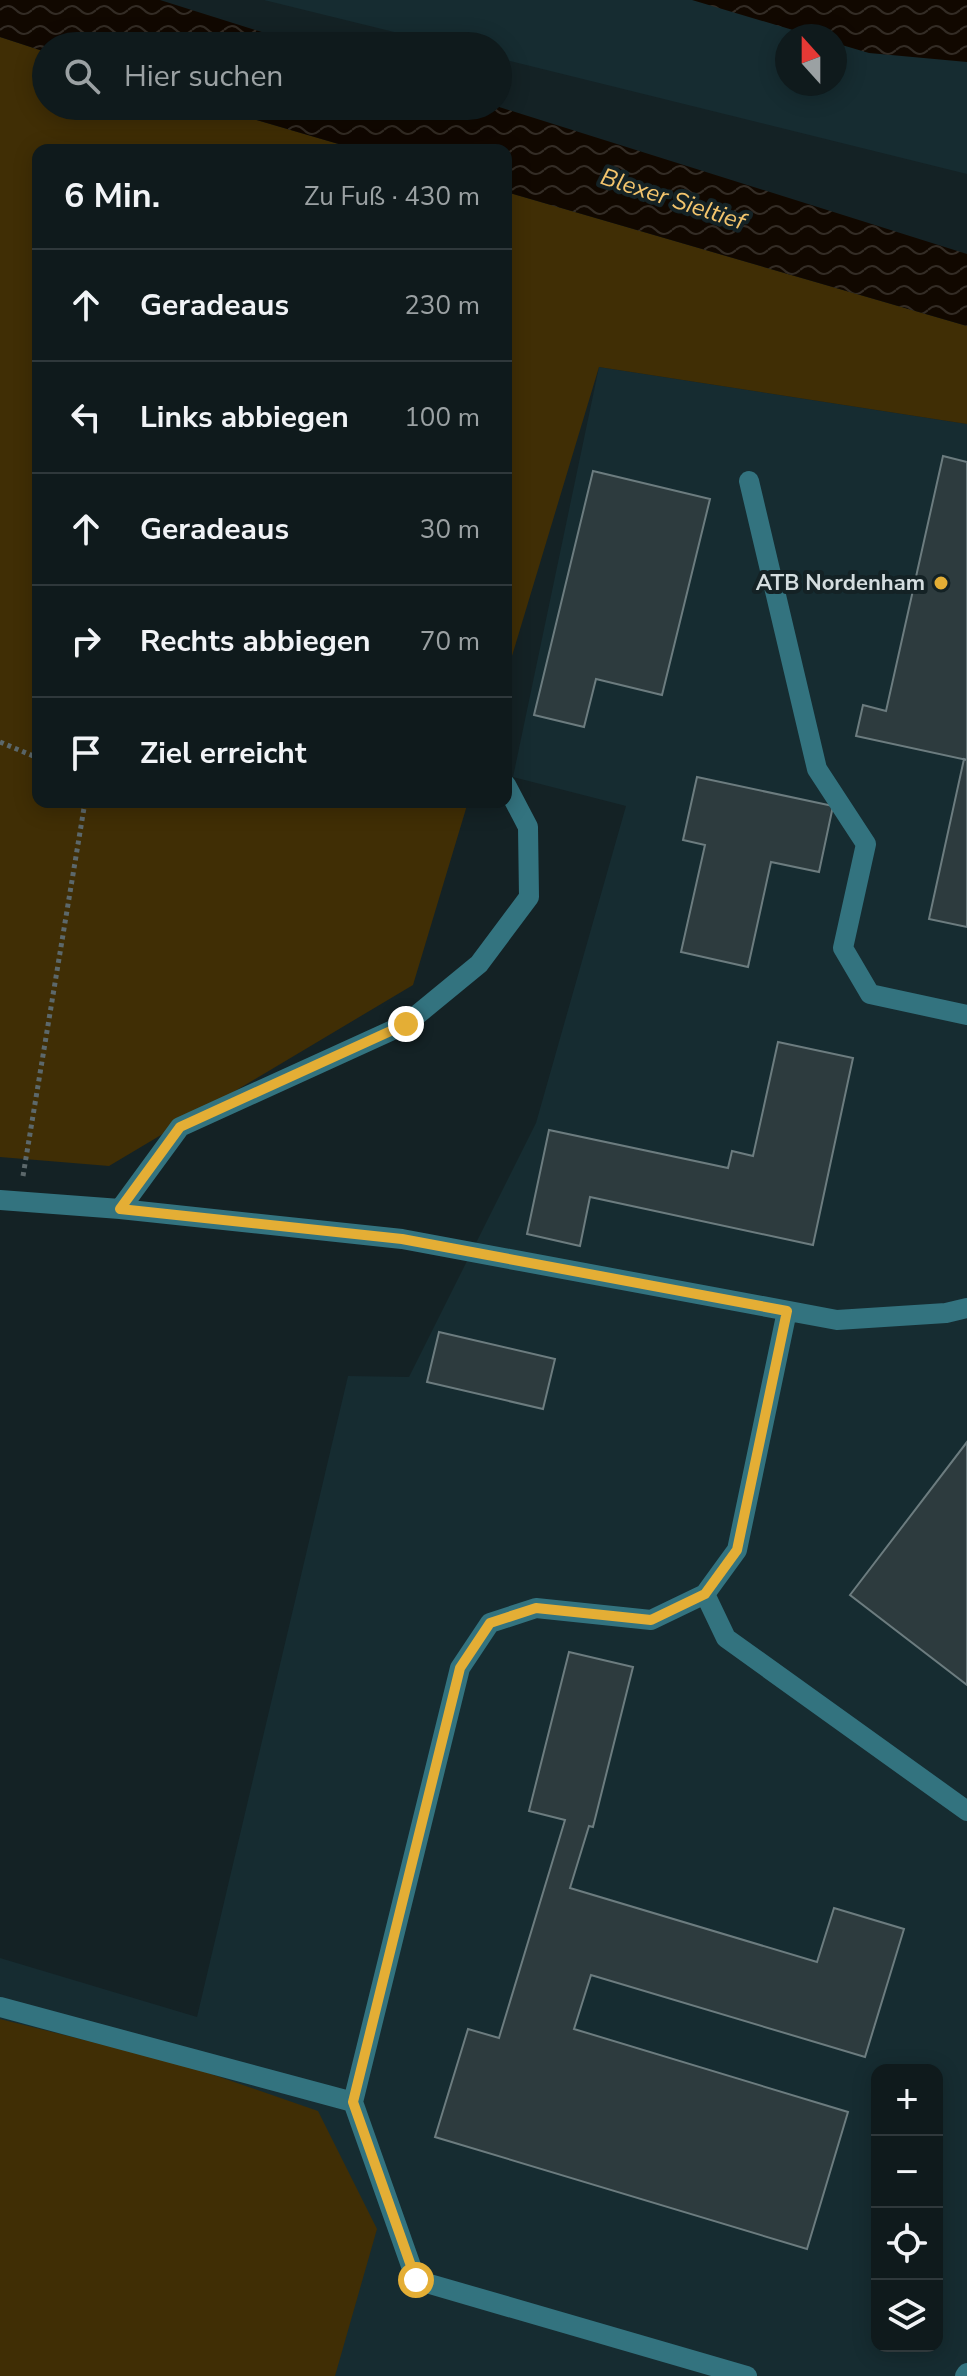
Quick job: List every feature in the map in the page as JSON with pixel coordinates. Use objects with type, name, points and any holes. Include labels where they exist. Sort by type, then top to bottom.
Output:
[{"type":"street","points":[[749,481],[817,769],[866,844],[843,948],[870,994],[967,1015]]},
{"type":"street","points":[[120,1209],[180,1127],[406,1024],[479,964],[529,897],[528,827],[512,796]]},
{"type":"street","points":[[9,1201],[120,1209],[402,1239],[837,1320],[946,1313],[967,1308]]},
{"type":"street","points":[[747,2376],[416,2280],[353,2102],[460,1668],[490,1623],[536,1608],[651,1620],[705,1594],[737,1550],[787,1311]]},
{"type":"street","points":[[705,1594],[726,1638],[967,1811]]},
{"type":"street","points":[[0,2007],[353,2102]]},
{"type":"path","points":[[0,742],[32,755]]},
{"type":"path","points":[[9,1201],[40,1069],[84,808]]},
{"type":"shaded area","points":[[264,0],[967,0],[967,174],[512,61],[512,32],[394,32]]},
{"type":"shaded area","points":[[0,37],[32,47],[32,120],[257,120],[339,144],[32,144],[32,808],[466,808],[413,985],[109,1166],[0,1157]]},
{"type":"shaded area","points":[[512,194],[967,326],[967,424],[599,367],[512,656]]},
{"type":"shaded area","points":[[599,367],[967,424],[967,2376],[0,2376],[0,1958],[197,2017],[348,1376],[409,1377],[536,1123],[626,806],[513,777]]},
{"type":"shaded area","points":[[0,2019],[185,2065],[318,2111],[377,2229],[335,2376],[0,2376]]},
{"type":"water","points":[[0,0],[160,0],[262,32],[32,32],[32,47],[0,37]]},
{"type":"water","points":[[692,0],[967,0],[967,62],[869,53],[847,47],[847,24],[775,25]]},
{"type":"water","name":"Blexer Sieltief","points":[[512,111],[967,254],[967,326],[512,194],[512,144],[339,144],[257,120],[512,120]]},
{"type":"building","name":"ATB Nordenham","points":[[943,456],[967,462],[967,760],[856,736],[863,705],[886,711]]},
{"type":"building","points":[[593,471],[710,499],[662,695],[596,679],[584,727],[534,715]]},
{"type":"building","points":[[964,759],[967,760],[967,927],[929,919]]},
{"type":"building","points":[[697,777],[833,806],[819,872],[771,862],[748,967],[681,952],[705,845],[683,840]]},
{"type":"building","points":[[778,1042],[853,1058],[813,1245],[590,1197],[580,1246],[527,1234],[549,1130],[728,1168],[732,1151],[753,1156]]},
{"type":"building","points":[[439,1332],[555,1359],[543,1409],[427,1382]]},
{"type":"building","points":[[967,1442],[967,1685],[850,1595]]},
{"type":"building","points":[[569,1652],[633,1667],[593,1827],[589,1826],[570,1888],[817,1962],[834,1908],[904,1929],[865,2057],[591,1975],[574,2029],[848,2112],[807,2249],[435,2137],[468,2029],[499,2038],[565,1820],[529,1811]]},
{"type":"place","name":"ATB Nordenham","points":[[941,583]]},
{"type":"route","points":[[406,1024],[180,1127],[120,1209],[402,1239],[787,1311],[737,1550],[705,1594],[651,1620],[536,1608],[490,1623],[460,1668],[353,2102],[416,2280]]}]
